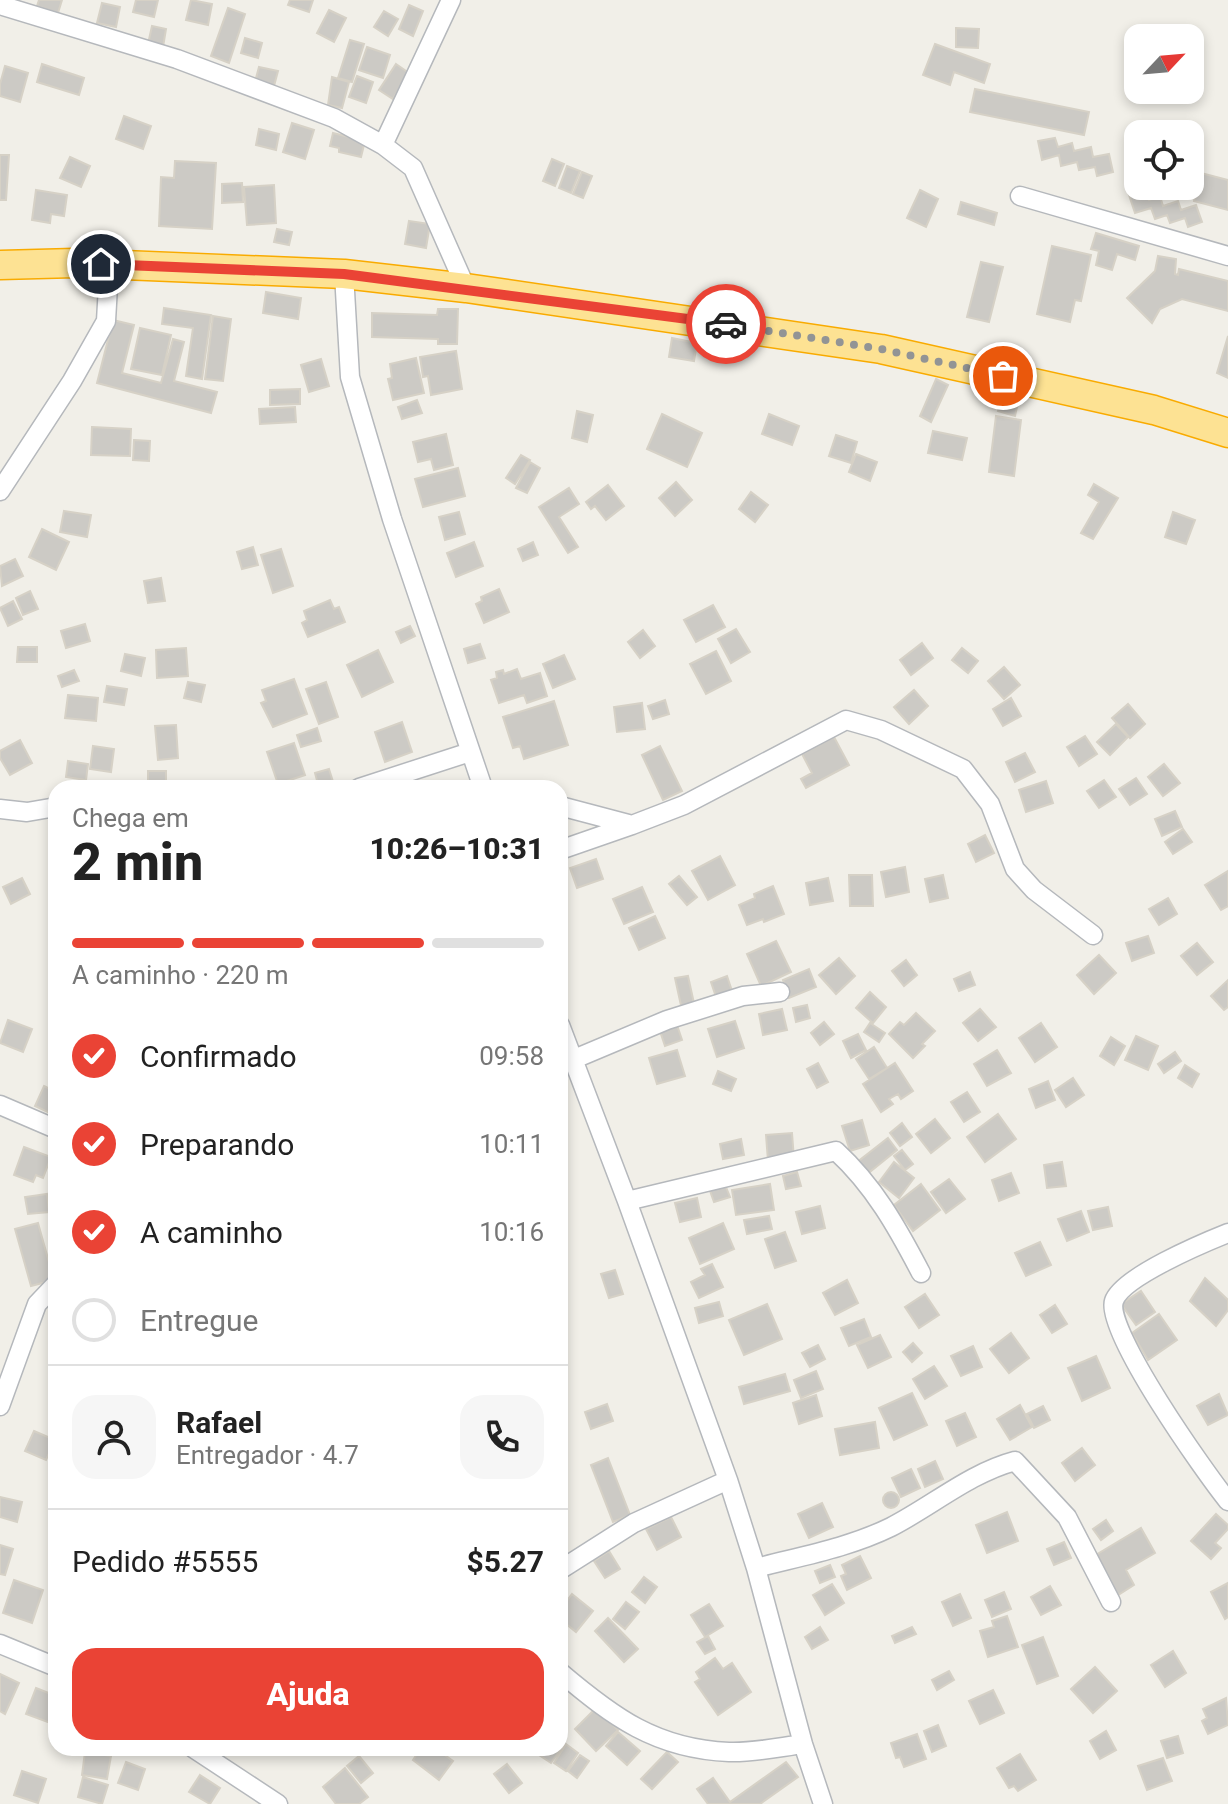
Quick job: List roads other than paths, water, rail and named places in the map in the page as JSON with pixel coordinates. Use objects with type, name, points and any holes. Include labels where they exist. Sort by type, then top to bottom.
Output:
[{"type":"highway","points":[[0,265],[75,263],[344,274],[466,288],[881,349],[1154,410],[1228,433]]},
{"type":"street","points":[[383,145],[451,0]]},
{"type":"street","points":[[0,5],[177,59],[334,118],[383,145],[413,168],[466,288]]},
{"type":"street","points":[[1020,196],[1228,256]]},
{"type":"street","points":[[0,491],[72,381],[106,321],[108,286],[75,263]]},
{"type":"street","points":[[344,274],[350,377],[392,519],[480,780]]},
{"type":"street","points":[[568,847],[684,805],[846,720],[881,730],[963,769],[990,804],[1015,869],[1034,890],[1093,935]]},
{"type":"street","points":[[384,780],[470,752]]},
{"type":"street","points":[[0,809],[27,812],[48,808]]},
{"type":"street","points":[[568,808],[632,825]]},
{"type":"street","points":[[568,1062],[667,1020],[743,996],[764,991],[780,992]]},
{"type":"street","points":[[568,1068],[627,1201],[728,1480],[823,1804]]},
{"type":"street","points":[[0,1105],[48,1126]]},
{"type":"street","points":[[627,1201],[836,1151],[870,1185],[891,1216],[921,1273]]},
{"type":"street","points":[[1228,1233],[1191,1248],[1128,1283],[1114,1301],[1114,1319],[1128,1352],[1228,1501]]},
{"type":"street","points":[[0,1406],[37,1304],[48,1292]]},
{"type":"street","points":[[756,1568],[847,1546],[890,1528],[994,1467],[1015,1461],[1067,1517],[1111,1602]]},
{"type":"street","points":[[568,1565],[634,1523],[728,1480]]},
{"type":"street","points":[[0,1644],[48,1664]]},
{"type":"street","points":[[568,1679],[626,1723],[679,1746],[732,1753],[803,1744]]},
{"type":"street","points":[[206,1756],[278,1804]]}]
